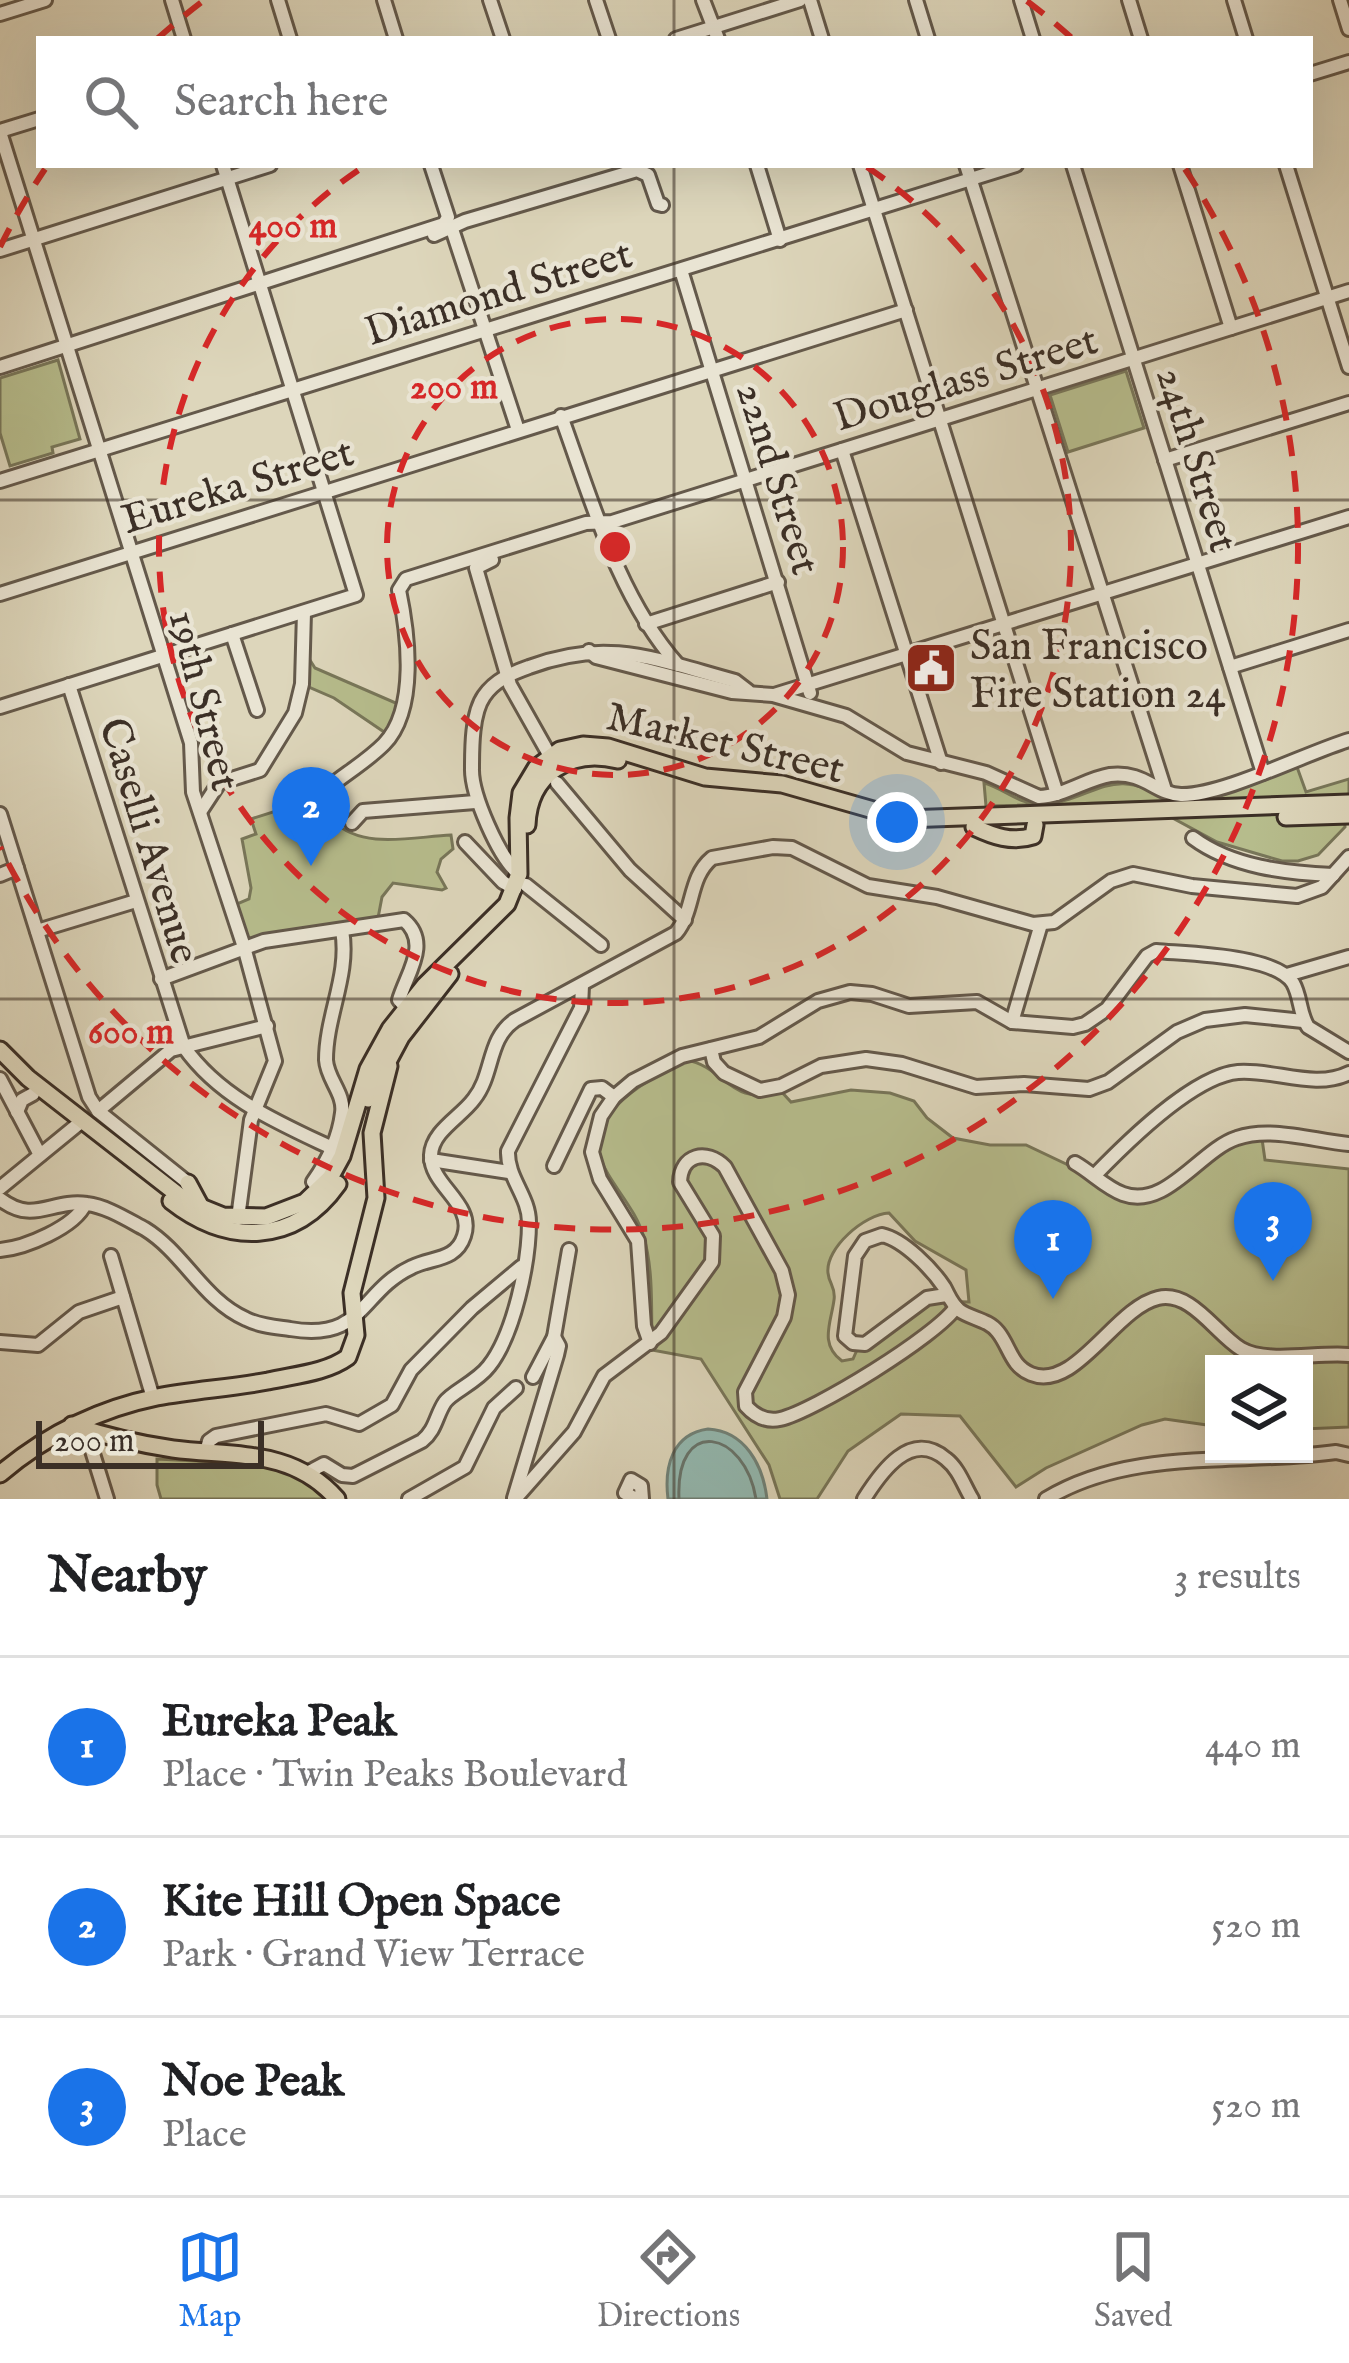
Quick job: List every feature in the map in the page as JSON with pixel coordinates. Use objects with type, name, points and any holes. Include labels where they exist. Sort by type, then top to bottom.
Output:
[{"type":"main road","name":"Market Street","points":[[520,882],[519,802],[532,773],[550,756],[583,745],[608,747],[696,775],[782,784],[895,818],[1177,820],[1347,809]]},
{"type":"main road","name":"Market Street","points":[[520,882],[530,856],[527,819],[532,797],[549,772],[584,756],[614,759],[704,786],[780,794],[883,825],[974,827],[998,837],[1020,839],[1033,836],[1031,820]]},
{"type":"main road","name":"Market Street","points":[[1031,820],[1156,812],[1347,809]]},
{"type":"main road","points":[[0,1050],[21,1073],[196,1220],[221,1230],[259,1232],[304,1216],[332,1192],[347,1167],[380,1047],[497,917],[520,882]]},
{"type":"main road","points":[[0,1474],[73,1425],[153,1398],[234,1387],[338,1364],[354,1348],[352,1292],[376,1204],[370,1151],[395,1046],[410,1013]]},
{"type":"main road","points":[[188,1183],[201,1209],[238,1218],[274,1215],[338,1164],[369,1083],[395,1046]]},
{"type":"main road","points":[[0,1065],[33,1094],[215,1221],[259,1232]]},
{"type":"main road","points":[[369,1083],[381,1091],[381,1103]]},
{"type":"main road","points":[[188,1183],[238,1218]]},
{"type":"main road","points":[[73,1425],[160,1447],[265,1456],[307,1473],[337,1499]]},
{"type":"main road","points":[[0,1460],[19,1458]]},
{"type":"street","points":[[0,14],[44,0]]},
{"type":"street","points":[[172,0],[183,36]]},
{"type":"street","points":[[278,0],[289,36]]},
{"type":"street","points":[[383,0],[395,36]]},
{"type":"street","points":[[490,0],[501,36]]},
{"type":"street","points":[[596,0],[608,36]]},
{"type":"street","points":[[703,0],[715,33],[800,0]]},
{"type":"street","points":[[810,0],[821,36]]},
{"type":"street","points":[[916,0],[927,36]]},
{"type":"street","points":[[1021,0],[1032,36]]},
{"type":"street","points":[[1129,0],[1140,36]]},
{"type":"street","points":[[1234,0],[1245,36]]},
{"type":"street","points":[[1340,0],[1349,29]]},
{"type":"street","points":[[1313,73],[1349,62]]},
{"type":"street","points":[[0,132],[36,119]]},
{"type":"street","name":"19th Street","points":[[0,132],[191,742],[190,772],[200,812],[267,1026],[275,1064],[254,1111],[238,1218]]},
{"type":"street","points":[[432,168],[518,430]]},
{"type":"street","points":[[758,168],[780,239]]},
{"type":"street","points":[[861,168],[1057,794]]},
{"type":"street","points":[[967,168],[1165,790]]},
{"type":"street","name":"Diamond Street","points":[[0,481],[1007,168]]},
{"type":"street","name":"24th Street","points":[[1073,168],[1263,773]]},
{"type":"street","points":[[1181,168],[1232,328]]},
{"type":"street","points":[[1287,168],[1349,367]]},
{"type":"street","points":[[0,367],[411,237],[420,240],[450,225],[595,180],[650,169]]},
{"type":"street","points":[[0,250],[225,172],[356,596],[0,707]]},
{"type":"street","name":"22nd Street","points":[[681,270],[810,687],[810,706]]},
{"type":"street","name":"Douglass Street","points":[[507,675],[478,564],[1349,291]]},
{"type":"street","name":"Eureka Street","points":[[0,594],[906,310]]},
{"type":"street","points":[[1165,460],[1349,403]]},
{"type":"street","points":[[561,416],[601,523],[649,627],[653,644],[643,658]]},
{"type":"street","points":[[842,450],[941,764]]},
{"type":"street","points":[[773,695],[1349,517]]},
{"type":"street","name":"Douglass Street","points":[[310,804],[386,742],[405,707],[408,634],[400,585],[406,579],[586,523],[601,523]]},
{"type":"street","points":[[649,627],[778,581]]},
{"type":"street","points":[[200,812],[219,783],[260,770],[295,712],[302,683],[304,612]]},
{"type":"street","points":[[649,627],[679,666]]},
{"type":"street","points":[[1230,667],[1349,630]]},
{"type":"street","points":[[232,634],[256,710]]},
{"type":"street","points":[[589,651],[596,657],[732,692],[773,695],[846,716],[907,753],[986,773],[1031,796],[1057,794],[1096,778],[1120,775],[1143,777],[1165,790],[1188,794],[1263,773],[1305,753],[1349,740]]},
{"type":"street","points":[[601,945],[520,882],[476,802],[472,768],[481,700],[507,675],[570,652],[589,651],[679,666],[735,681],[748,691]]},
{"type":"street","points":[[507,675],[550,756]]},
{"type":"street","name":"Caselli Avenue","points":[[69,685],[184,1046],[214,1082],[254,1111],[332,1148]]},
{"type":"street","points":[[557,783],[630,870],[686,920]]},
{"type":"street","points":[[352,824],[362,812],[476,802]]},
{"type":"street","points":[[0,814],[89,1097],[98,1111],[188,1183]]},
{"type":"street","points":[[1193,838],[1206,848],[1275,870],[1333,874]]},
{"type":"street","points":[[465,842],[502,882],[520,882]]},
{"type":"street","points":[[0,1199],[27,1212],[85,1204],[105,1209],[152,1234],[219,1303],[248,1320],[322,1334],[354,1317],[405,1271],[451,1255],[463,1241],[464,1215],[431,1160],[436,1139],[481,1090],[495,1042],[504,1029],[672,937],[686,920],[696,878],[706,862],[727,853],[773,847],[812,855],[868,886],[937,896],[1026,924],[1041,924],[1072,912],[1112,881],[1132,874],[1192,886],[1297,896],[1316,890],[1349,857]]},
{"type":"street","points":[[0,863],[17,868]]},
{"type":"street","points":[[0,875],[17,868]]},
{"type":"street","points":[[37,931],[136,901]]},
{"type":"street","points":[[160,980],[244,947],[401,920],[412,927],[418,948],[400,995],[400,1004],[410,1013]]},
{"type":"street","points":[[1012,1022],[1041,924]]},
{"type":"street","points":[[312,1189],[332,1148],[343,1110],[326,1069],[327,1030],[344,970],[342,930]]},
{"type":"street","points":[[650,1343],[644,1326],[638,1240],[600,1179],[593,1156],[595,1131],[614,1097],[663,1062],[759,1037],[818,1001],[850,992],[909,1006],[977,1002],[1012,1022],[1072,1028],[1107,1009],[1147,956],[1156,951],[1274,967],[1295,988],[1304,1021],[1316,1034],[1349,1052]]},
{"type":"street","points":[[1286,976],[1349,957]]},
{"type":"street","points":[[307,1473],[324,1464],[353,1475],[428,1436],[447,1399],[471,1385],[494,1358],[512,1320],[529,1217],[509,1172],[512,1140],[581,1008],[582,986]]},
{"type":"street","points":[[711,1049],[721,1070],[756,1090],[781,1086],[821,1066],[859,1060],[896,1063],[976,1087],[1024,1084],[1085,1089],[1105,1084],[1172,1035],[1205,1020],[1249,1016],[1304,1021]]},
{"type":"street","points":[[98,1111],[171,1050],[267,1026]]},
{"type":"street","points":[[1095,1175],[1157,1119],[1221,1076],[1243,1072],[1326,1080],[1349,1073]]},
{"type":"street","points":[[0,1079],[40,1155]]},
{"type":"street","points":[[554,1166],[591,1089],[602,1088],[614,1097]]},
{"type":"street","points":[[17,1112],[22,1100],[33,1094]]},
{"type":"street","points":[[0,1188],[79,1123]]},
{"type":"street","points":[[1076,1163],[1120,1193],[1143,1196],[1158,1192],[1238,1137],[1270,1133],[1349,1144]]},
{"type":"street","points":[[514,1499],[574,1432],[604,1376],[650,1343],[714,1255],[713,1236],[680,1182],[683,1166],[700,1155],[714,1157],[725,1167],[786,1283],[786,1312],[745,1392],[746,1406],[754,1414],[778,1420],[870,1373],[945,1321],[956,1307]]},
{"type":"street","points":[[431,1160],[509,1172]]},
{"type":"street","points":[[0,1250],[16,1248],[78,1216],[85,1204]]},
{"type":"street","points":[[946,1294],[923,1300],[865,1344],[855,1344],[845,1336],[855,1256],[873,1236],[887,1236],[901,1243],[943,1286],[956,1307],[992,1326],[1015,1363],[1041,1377],[1066,1371],[1103,1336],[1149,1302],[1164,1297],[1187,1304],[1253,1354],[1349,1355]]},
{"type":"street","points":[[533,1377],[554,1337],[569,1250]]},
{"type":"street","points":[[111,1256],[153,1398]]},
{"type":"street","points":[[206,1451],[209,1441],[219,1435],[326,1414],[354,1426],[374,1416],[397,1400],[411,1370],[472,1308],[522,1266]]},
{"type":"street","points":[[0,1342],[38,1345],[79,1312],[123,1297]]},
{"type":"street","points":[[514,1499],[559,1346],[554,1337]]},
{"type":"street","points":[[409,1499],[465,1467],[494,1408],[516,1388]]},
{"type":"street","points":[[73,1425],[89,1441],[107,1499]]},
{"type":"street","points":[[864,1499],[887,1465],[921,1449],[944,1456],[973,1499]]},
{"type":"street","points":[[1046,1499],[1095,1476],[1132,1467],[1336,1452],[1349,1455]]},
{"type":"green space","points":[[58,360],[80,439],[10,466],[0,433],[0,378]]},
{"type":"green space","points":[[1126,371],[1144,428],[1068,452],[1050,395]]},
{"type":"green space","points":[[308,657],[315,668],[405,707],[390,736],[334,698],[302,684]]},
{"type":"green space","points":[[1297,767],[1306,792],[1349,779],[1349,794],[1344,795],[1345,827],[1318,855],[1298,861],[1282,861],[1217,842],[1143,802],[986,806],[984,783],[1039,804],[1117,784],[1149,790],[1169,803]]},
{"type":"green space","points":[[292,806],[317,830],[333,821],[373,839],[451,835],[453,849],[441,859],[437,872],[446,888],[393,883],[382,897],[378,918],[245,939],[232,906],[249,899],[251,888],[242,839],[256,834],[251,819]]},
{"type":"green space","points":[[686,1060],[739,1091],[763,1094],[779,1089],[791,1102],[851,1090],[890,1093],[914,1101],[953,1138],[1026,1145],[1144,1201],[1161,1197],[1234,1142],[1262,1139],[1265,1160],[1349,1169],[1349,1427],[1313,1429],[1313,1355],[1205,1355],[1205,1425],[1165,1419],[1142,1425],[1046,1468],[1016,1487],[960,1416],[901,1414],[848,1451],[817,1499],[780,1499],[769,1465],[701,1359],[652,1350],[651,1279],[644,1238],[600,1154],[600,1135],[607,1118],[635,1090]],"holes":[[[889,1213],[915,1241],[966,1270],[969,1302],[934,1301],[857,1350],[853,1359],[842,1361],[831,1348],[834,1296],[829,1263],[840,1243],[869,1219]]]},
{"type":"green space","points":[[157,1459],[254,1464],[298,1476],[326,1499],[161,1499]]},
{"type":"water","points":[[708,1429],[732,1436],[750,1452],[767,1499],[668,1499],[669,1464],[678,1445]]},
{"type":"place","name":"San Francisco Fire Station 24","points":[[931,668]]},
{"type":"place","name":"Kite Hill Open Space","points":[[311,866]]},
{"type":"place","name":"Noe Peak","points":[[1273,1281]]},
{"type":"place","name":"Eureka Peak","points":[[1053,1299]]}]
